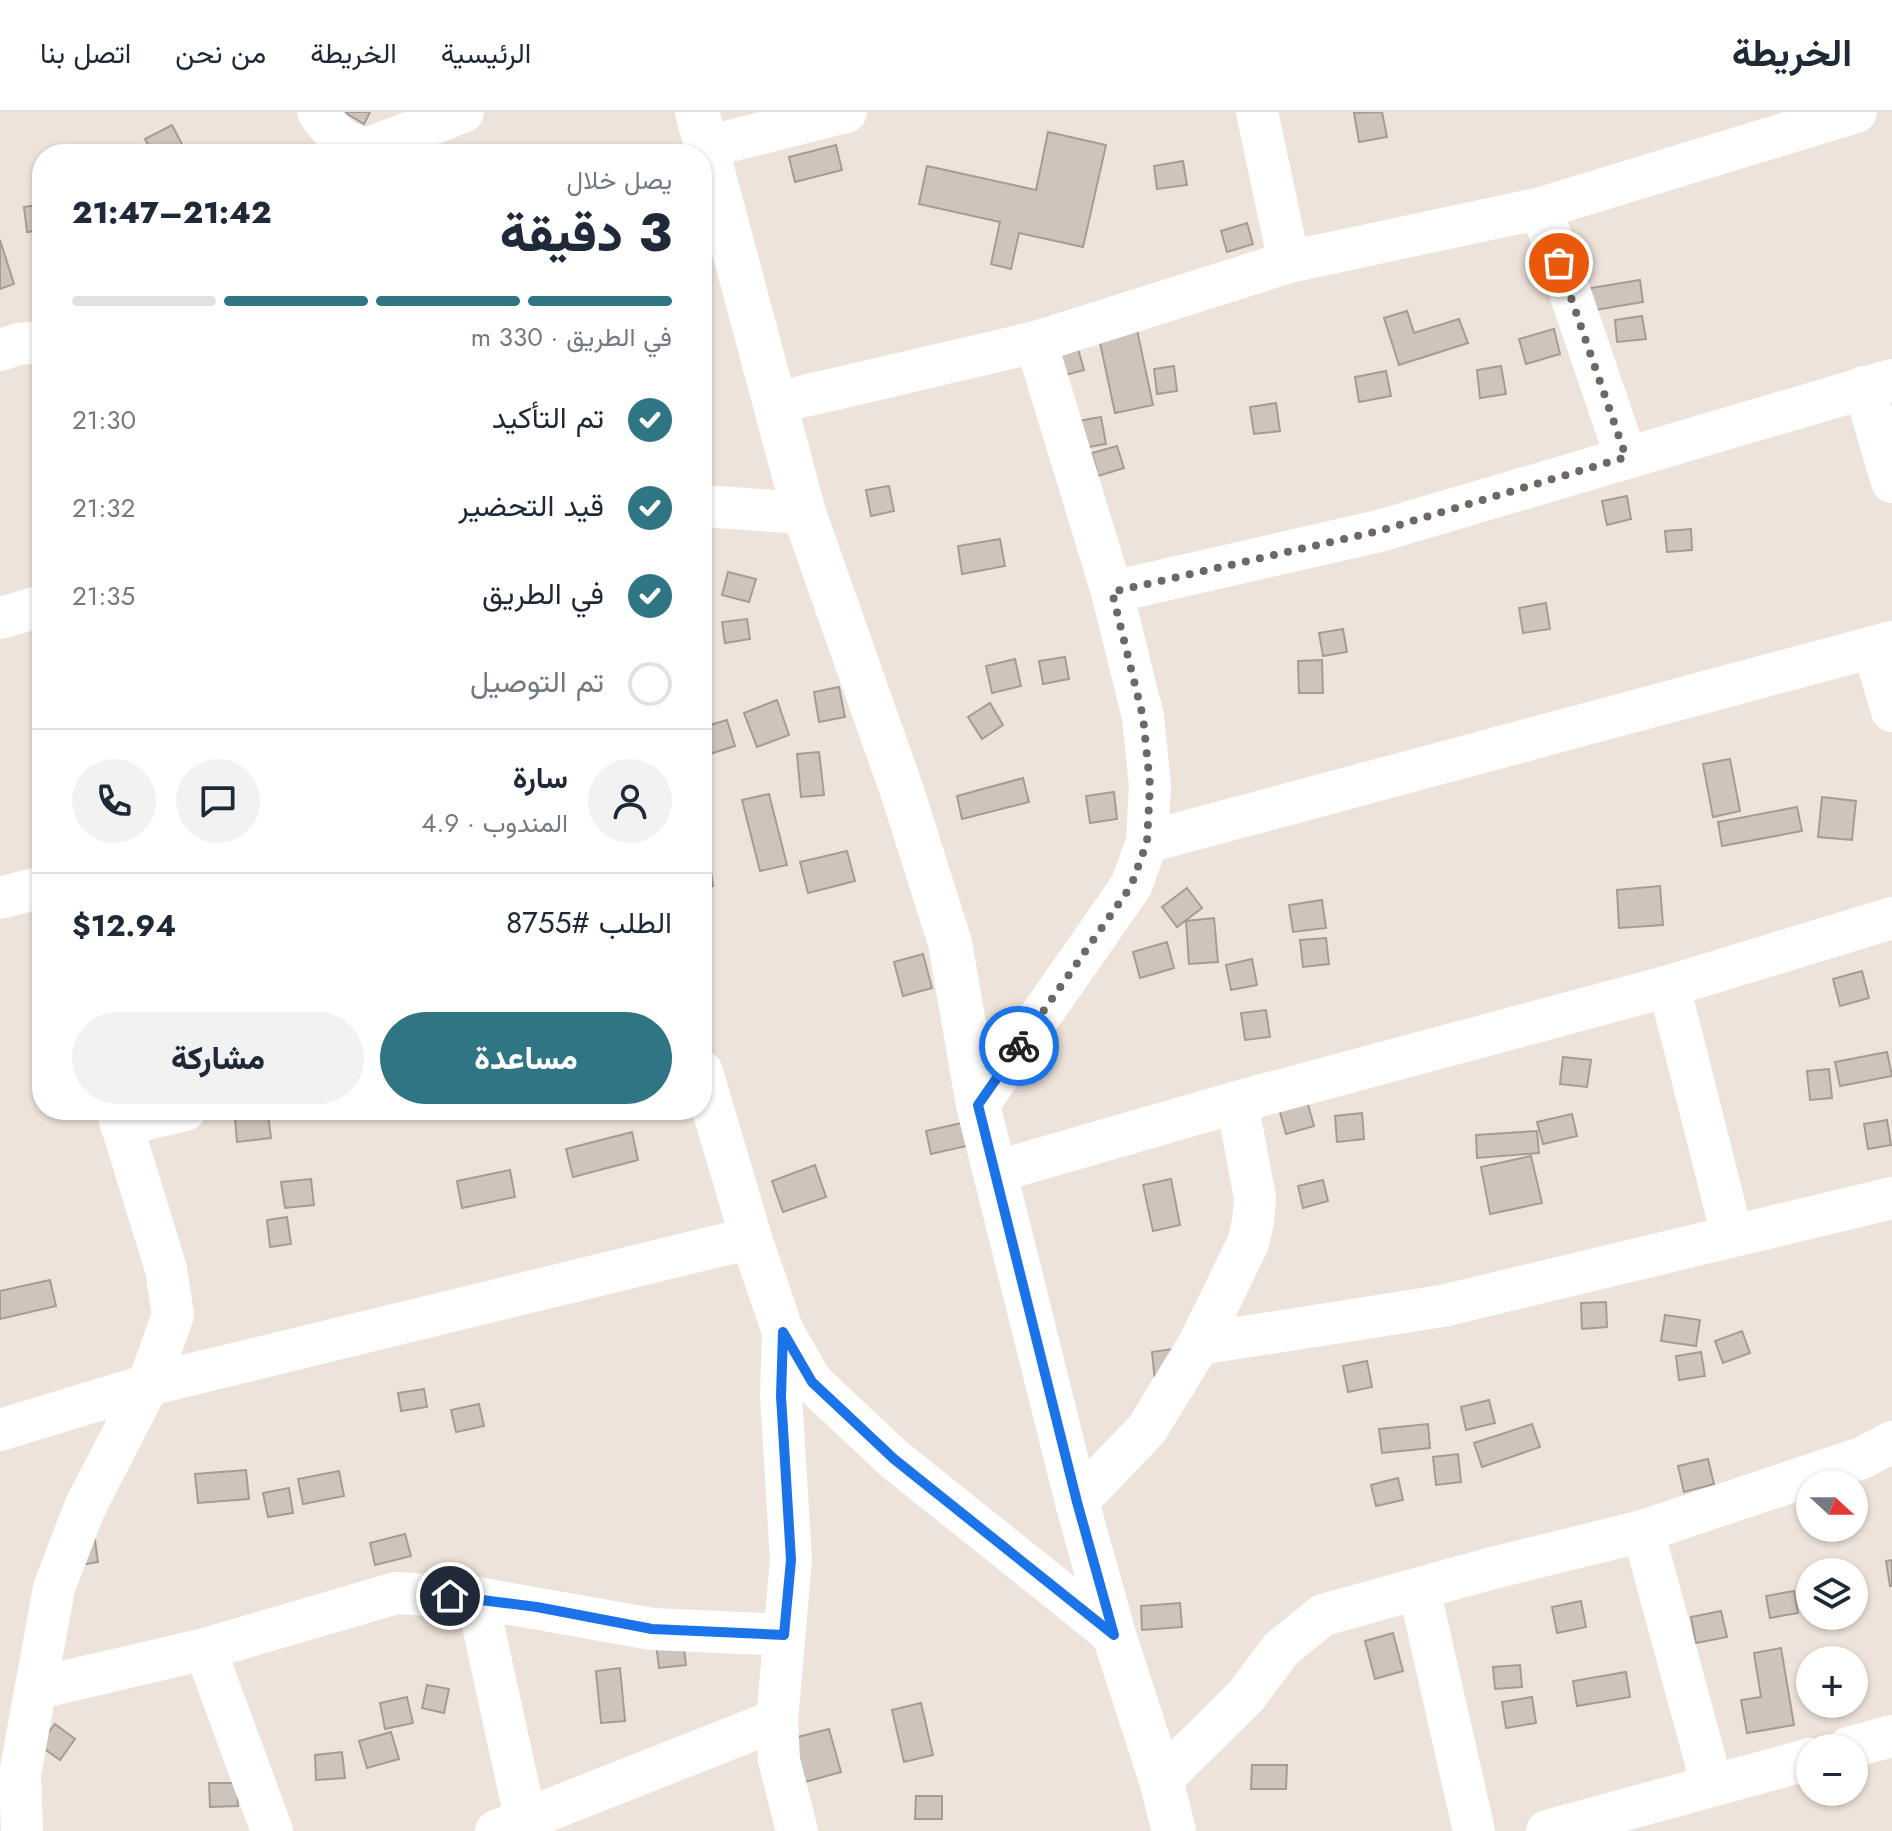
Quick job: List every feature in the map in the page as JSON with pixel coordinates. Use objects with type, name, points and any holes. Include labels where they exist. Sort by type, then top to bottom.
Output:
[{"type":"street","points":[[318,112],[333,135],[344,144]]},
{"type":"street","points":[[379,144],[463,112]]},
{"type":"street","points":[[702,129],[846,112]]},
{"type":"street","points":[[1257,112],[1289,262]]},
{"type":"street","points":[[775,403],[1036,342],[1289,262],[1541,208],[1856,112]]},
{"type":"street","points":[[712,167],[804,513],[903,794],[950,943],[978,1105],[1077,1502],[1174,1831]]},
{"type":"street","points":[[1541,208],[1626,457]]},
{"type":"street","points":[[978,1105],[1131,886],[1147,842],[1150,785],[1143,717],[1112,592],[1036,342]]},
{"type":"street","points":[[0,350],[32,343]]},
{"type":"street","points":[[1112,592],[1379,531],[1878,384],[1892,482]]},
{"type":"street","points":[[712,507],[804,513]]},
{"type":"street","points":[[0,618],[32,609]]},
{"type":"street","points":[[1147,842],[1882,645],[1892,711]]},
{"type":"street","points":[[0,898],[32,890]]},
{"type":"street","points":[[995,1172],[1237,1102],[1669,986],[1892,918]]},
{"type":"street","points":[[1669,986],[1732,1235]]},
{"type":"street","points":[[1077,1502],[1147,1429],[1199,1344],[1248,1243],[1255,1198],[1237,1102]]},
{"type":"street","points":[[712,1106],[783,1332],[812,1382],[894,1459],[1114,1635]]},
{"type":"street","points":[[22,1831],[20,1774],[54,1588],[85,1507],[148,1385],[173,1315],[166,1269],[120,1120]]},
{"type":"street","points":[[1199,1344],[1442,1306],[1892,1198]]},
{"type":"street","points":[[0,1430],[148,1385],[751,1238]]},
{"type":"street","points":[[783,1332],[781,1396],[791,1560],[777,1720],[779,1760],[797,1831]]},
{"type":"street","points":[[1161,1780],[1246,1696],[1281,1649],[1323,1615],[1643,1531],[1862,1458],[1892,1442]]},
{"type":"street","points":[[1643,1531],[1712,1785]]},
{"type":"street","points":[[1419,1589],[1474,1831]]},
{"type":"street","points":[[38,1688],[205,1649],[396,1593],[477,1598],[652,1629],[784,1635]]},
{"type":"street","points":[[477,1598],[517,1827],[777,1720]]},
{"type":"street","points":[[205,1649],[272,1831]]},
{"type":"street","points":[[1868,1743],[1892,1736]]},
{"type":"street","points":[[1547,1831],[1796,1763]]},
{"type":"building","points":[[344,112],[370,112],[364,124]]},
{"type":"building","points":[[1382,112],[1387,137],[1359,142],[1354,113]]},
{"type":"building","points":[[172,125],[182,144],[148,144],[145,139]]},
{"type":"building","points":[[1048,132],[1106,145],[1083,247],[1019,233],[1011,269],[991,264],[1000,222],[919,204],[927,166],[1036,190]]},
{"type":"building","points":[[836,145],[842,170],[795,182],[789,157]]},
{"type":"building","points":[[1183,161],[1187,185],[1157,189],[1154,166]]},
{"type":"building","points":[[32,206],[32,231],[27,232],[24,207]]},
{"type":"building","points":[[1247,223],[1253,244],[1227,252],[1221,231]]},
{"type":"building","points":[[0,240],[14,284],[0,289]]},
{"type":"building","points":[[1640,280],[1643,302],[1589,311],[1585,289]]},
{"type":"building","points":[[1407,311],[1414,333],[1459,319],[1468,343],[1399,365],[1384,318]]},
{"type":"building","points":[[1642,316],[1646,339],[1617,342],[1615,320]]},
{"type":"building","points":[[1554,329],[1560,354],[1526,364],[1519,339]]},
{"type":"building","points":[[1137,330],[1153,405],[1115,413],[1099,338]]},
{"type":"building","points":[[1077,345],[1084,370],[1058,377],[1051,351]]},
{"type":"building","points":[[1174,366],[1177,391],[1157,394],[1154,369]]},
{"type":"building","points":[[1501,366],[1506,394],[1480,398],[1477,370]]},
{"type":"building","points":[[1386,371],[1391,396],[1359,402],[1355,377]]},
{"type":"building","points":[[1276,403],[1280,431],[1254,434],[1250,407]]},
{"type":"building","points":[[1101,417],[1106,444],[1083,448],[1078,421]]},
{"type":"building","points":[[1117,446],[1124,468],[1098,476],[1092,453]]},
{"type":"building","points":[[889,486],[894,511],[871,516],[866,490]]},
{"type":"building","points":[[1627,496],[1631,519],[1607,525],[1602,501]]},
{"type":"building","points":[[1691,529],[1692,550],[1667,552],[1665,531]]},
{"type":"building","points":[[1000,539],[1005,566],[962,574],[958,546]]},
{"type":"building","points":[[728,572],[756,579],[749,602],[722,595]]},
{"type":"building","points":[[1546,603],[1550,629],[1523,633],[1519,608]]},
{"type":"building","points":[[747,619],[750,639],[725,643],[722,622]]},
{"type":"building","points":[[1343,629],[1347,652],[1323,656],[1319,633]]},
{"type":"building","points":[[1065,657],[1069,679],[1043,684],[1039,661]]},
{"type":"building","points":[[1015,659],[1021,686],[992,693],[986,666]]},
{"type":"building","points":[[1322,660],[1323,693],[1299,693],[1298,661]]},
{"type":"building","points":[[839,687],[845,717],[819,722],[814,692]]},
{"type":"building","points":[[777,700],[789,735],[757,747],[744,713]]},
{"type":"building","points":[[990,703],[1003,725],[982,739],[968,717]]},
{"type":"building","points":[[727,720],[735,746],[712,753],[712,724]]},
{"type":"building","points":[[819,752],[824,795],[801,797],[797,754]]},
{"type":"building","points":[[1730,759],[1740,811],[1713,817],[1703,764]]},
{"type":"building","points":[[1023,778],[1029,802],[962,819],[957,796]]},
{"type":"building","points":[[1114,792],[1117,819],[1090,823],[1086,796]]},
{"type":"building","points":[[769,794],[787,865],[760,871],[742,800]]},
{"type":"building","points":[[1822,797],[1856,801],[1852,840],[1818,837]]},
{"type":"building","points":[[1797,807],[1802,831],[1722,846],[1718,822]]},
{"type":"building","points":[[847,851],[855,881],[808,893],[800,862]]},
{"type":"building","points":[[1660,886],[1663,925],[1619,928],[1617,890]]},
{"type":"building","points":[[1187,888],[1202,908],[1177,927],[1162,907]]},
{"type":"building","points":[[1322,900],[1326,928],[1293,932],[1289,905]]},
{"type":"building","points":[[1214,918],[1218,962],[1189,964],[1186,921]]},
{"type":"building","points":[[1326,938],[1329,964],[1303,967],[1300,940]]},
{"type":"building","points":[[1167,942],[1174,968],[1140,978],[1133,952]]},
{"type":"building","points":[[923,954],[932,988],[903,996],[894,962]]},
{"type":"building","points":[[1252,959],[1257,985],[1231,990],[1226,965]]},
{"type":"building","points":[[1862,971],[1869,998],[1840,1006],[1833,979]]},
{"type":"building","points":[[1266,1010],[1270,1037],[1245,1040],[1241,1013]]},
{"type":"building","points":[[1887,1052],[1892,1076],[1840,1086],[1835,1062]]},
{"type":"building","points":[[1563,1057],[1591,1060],[1587,1087],[1560,1084]]},
{"type":"building","points":[[1829,1069],[1832,1098],[1810,1100],[1807,1071]]},
{"type":"building","points":[[1306,1097],[1314,1126],[1286,1134],[1278,1105]]},
{"type":"building","points":[[1362,1113],[1364,1139],[1337,1142],[1335,1116]]},
{"type":"building","points":[[1572,1114],[1577,1136],[1543,1144],[1537,1122]]},
{"type":"building","points":[[235,1120],[269,1120],[271,1138],[237,1142]]},
{"type":"building","points":[[1887,1120],[1891,1145],[1868,1149],[1864,1124]]},
{"type":"building","points":[[970,1121],[975,1144],[931,1154],[926,1131]]},
{"type":"building","points":[[1537,1131],[1539,1153],[1477,1158],[1476,1135]]},
{"type":"building","points":[[632,1132],[638,1160],[573,1177],[566,1149]]},
{"type":"building","points":[[1531,1156],[1542,1203],[1490,1214],[1481,1167]]},
{"type":"building","points":[[815,1165],[826,1197],[783,1212],[772,1181]]},
{"type":"building","points":[[510,1170],[515,1197],[462,1208],[457,1181]]},
{"type":"building","points":[[311,1179],[314,1205],[285,1208],[281,1182]]},
{"type":"building","points":[[1171,1179],[1180,1225],[1153,1231],[1143,1185]]},
{"type":"building","points":[[1323,1180],[1328,1201],[1303,1208],[1298,1186]]},
{"type":"building","points":[[287,1217],[291,1244],[270,1247],[267,1220]]},
{"type":"building","points":[[50,1280],[56,1306],[0,1319],[0,1291]]},
{"type":"building","points":[[1606,1302],[1607,1327],[1582,1329],[1581,1303]]},
{"type":"building","points":[[1665,1315],[1700,1320],[1696,1346],[1661,1341]]},
{"type":"building","points":[[1742,1331],[1750,1353],[1723,1363],[1715,1341]]},
{"type":"building","points":[[1179,1348],[1155,1381],[1152,1352]]},
{"type":"building","points":[[1701,1352],[1705,1376],[1679,1380],[1676,1356]]},
{"type":"building","points":[[1367,1361],[1372,1387],[1348,1392],[1343,1366]]},
{"type":"building","points":[[424,1389],[427,1407],[401,1411],[398,1393]]},
{"type":"building","points":[[1489,1400],[1495,1423],[1466,1430],[1461,1407]]},
{"type":"building","points":[[479,1404],[484,1426],[456,1432],[451,1410]]},
{"type":"building","points":[[1428,1424],[1430,1448],[1382,1453],[1379,1429]]},
{"type":"building","points":[[1532,1424],[1540,1447],[1482,1467],[1474,1443]]},
{"type":"building","points":[[1458,1454],[1461,1482],[1436,1485],[1433,1457]]},
{"type":"building","points":[[1708,1459],[1714,1484],[1684,1492],[1678,1466]]},
{"type":"building","points":[[246,1470],[249,1499],[198,1503],[195,1474]]},
{"type":"building","points":[[339,1471],[344,1496],[303,1504],[298,1479]]},
{"type":"building","points":[[1398,1478],[1403,1500],[1376,1506],[1371,1485]]},
{"type":"building","points":[[289,1488],[293,1513],[268,1517],[263,1493]]},
{"type":"building","points":[[405,1534],[411,1556],[375,1565],[370,1543]]},
{"type":"building","points":[[95,1540],[98,1562],[65,1568],[62,1545]]},
{"type":"building","points":[[1892,1560],[1892,1586],[1890,1586],[1886,1561]]},
{"type":"building","points":[[1794,1591],[1796,1613],[1770,1618],[1766,1596]]},
{"type":"building","points":[[1581,1601],[1586,1627],[1557,1633],[1552,1607]]},
{"type":"building","points":[[1180,1603],[1182,1627],[1142,1630],[1141,1606]]},
{"type":"building","points":[[1721,1611],[1727,1637],[1696,1643],[1691,1617]]},
{"type":"building","points":[[1393,1633],[1403,1671],[1375,1679],[1365,1641]]},
{"type":"building","points":[[683,1641],[686,1665],[659,1668],[656,1644]]},
{"type":"building","points":[[1781,1648],[1794,1725],[1747,1733],[1741,1700],[1761,1697],[1754,1653]]},
{"type":"building","points":[[1520,1665],[1522,1687],[1495,1689],[1493,1667]]},
{"type":"building","points":[[620,1668],[625,1721],[601,1723],[596,1671]]},
{"type":"building","points":[[1626,1672],[1630,1697],[1577,1706],[1573,1681]]},
{"type":"building","points":[[427,1685],[449,1689],[444,1713],[422,1708]]},
{"type":"building","points":[[407,1697],[413,1723],[385,1729],[380,1703]]},
{"type":"building","points":[[1532,1697],[1536,1723],[1506,1728],[1502,1702]]},
{"type":"building","points":[[921,1703],[933,1755],[904,1762],[892,1710]]},
{"type":"building","points":[[55,1724],[75,1739],[60,1760],[39,1745]]},
{"type":"building","points":[[829,1729],[841,1772],[805,1782],[794,1738]]},
{"type":"building","points":[[391,1732],[399,1759],[367,1768],[359,1741]]},
{"type":"building","points":[[342,1752],[345,1778],[316,1780],[315,1755]]},
{"type":"building","points":[[1252,1765],[1287,1765],[1286,1789],[1251,1789]]},
{"type":"building","points":[[209,1783],[237,1783],[238,1806],[210,1807]]},
{"type":"building","points":[[916,1796],[942,1796],[942,1819],[915,1819]]},
{"type":"way so far","points":[[1019,1046],[1131,886],[1147,842],[1150,785],[1143,717],[1112,592],[1379,531],[1626,457],[1559,263]]},
{"type":"route","points":[[450,1596],[537,1607],[652,1629],[784,1635],[791,1560],[781,1396],[783,1332],[812,1382],[894,1459],[1114,1635],[1077,1502],[978,1105],[1019,1046]]}]
